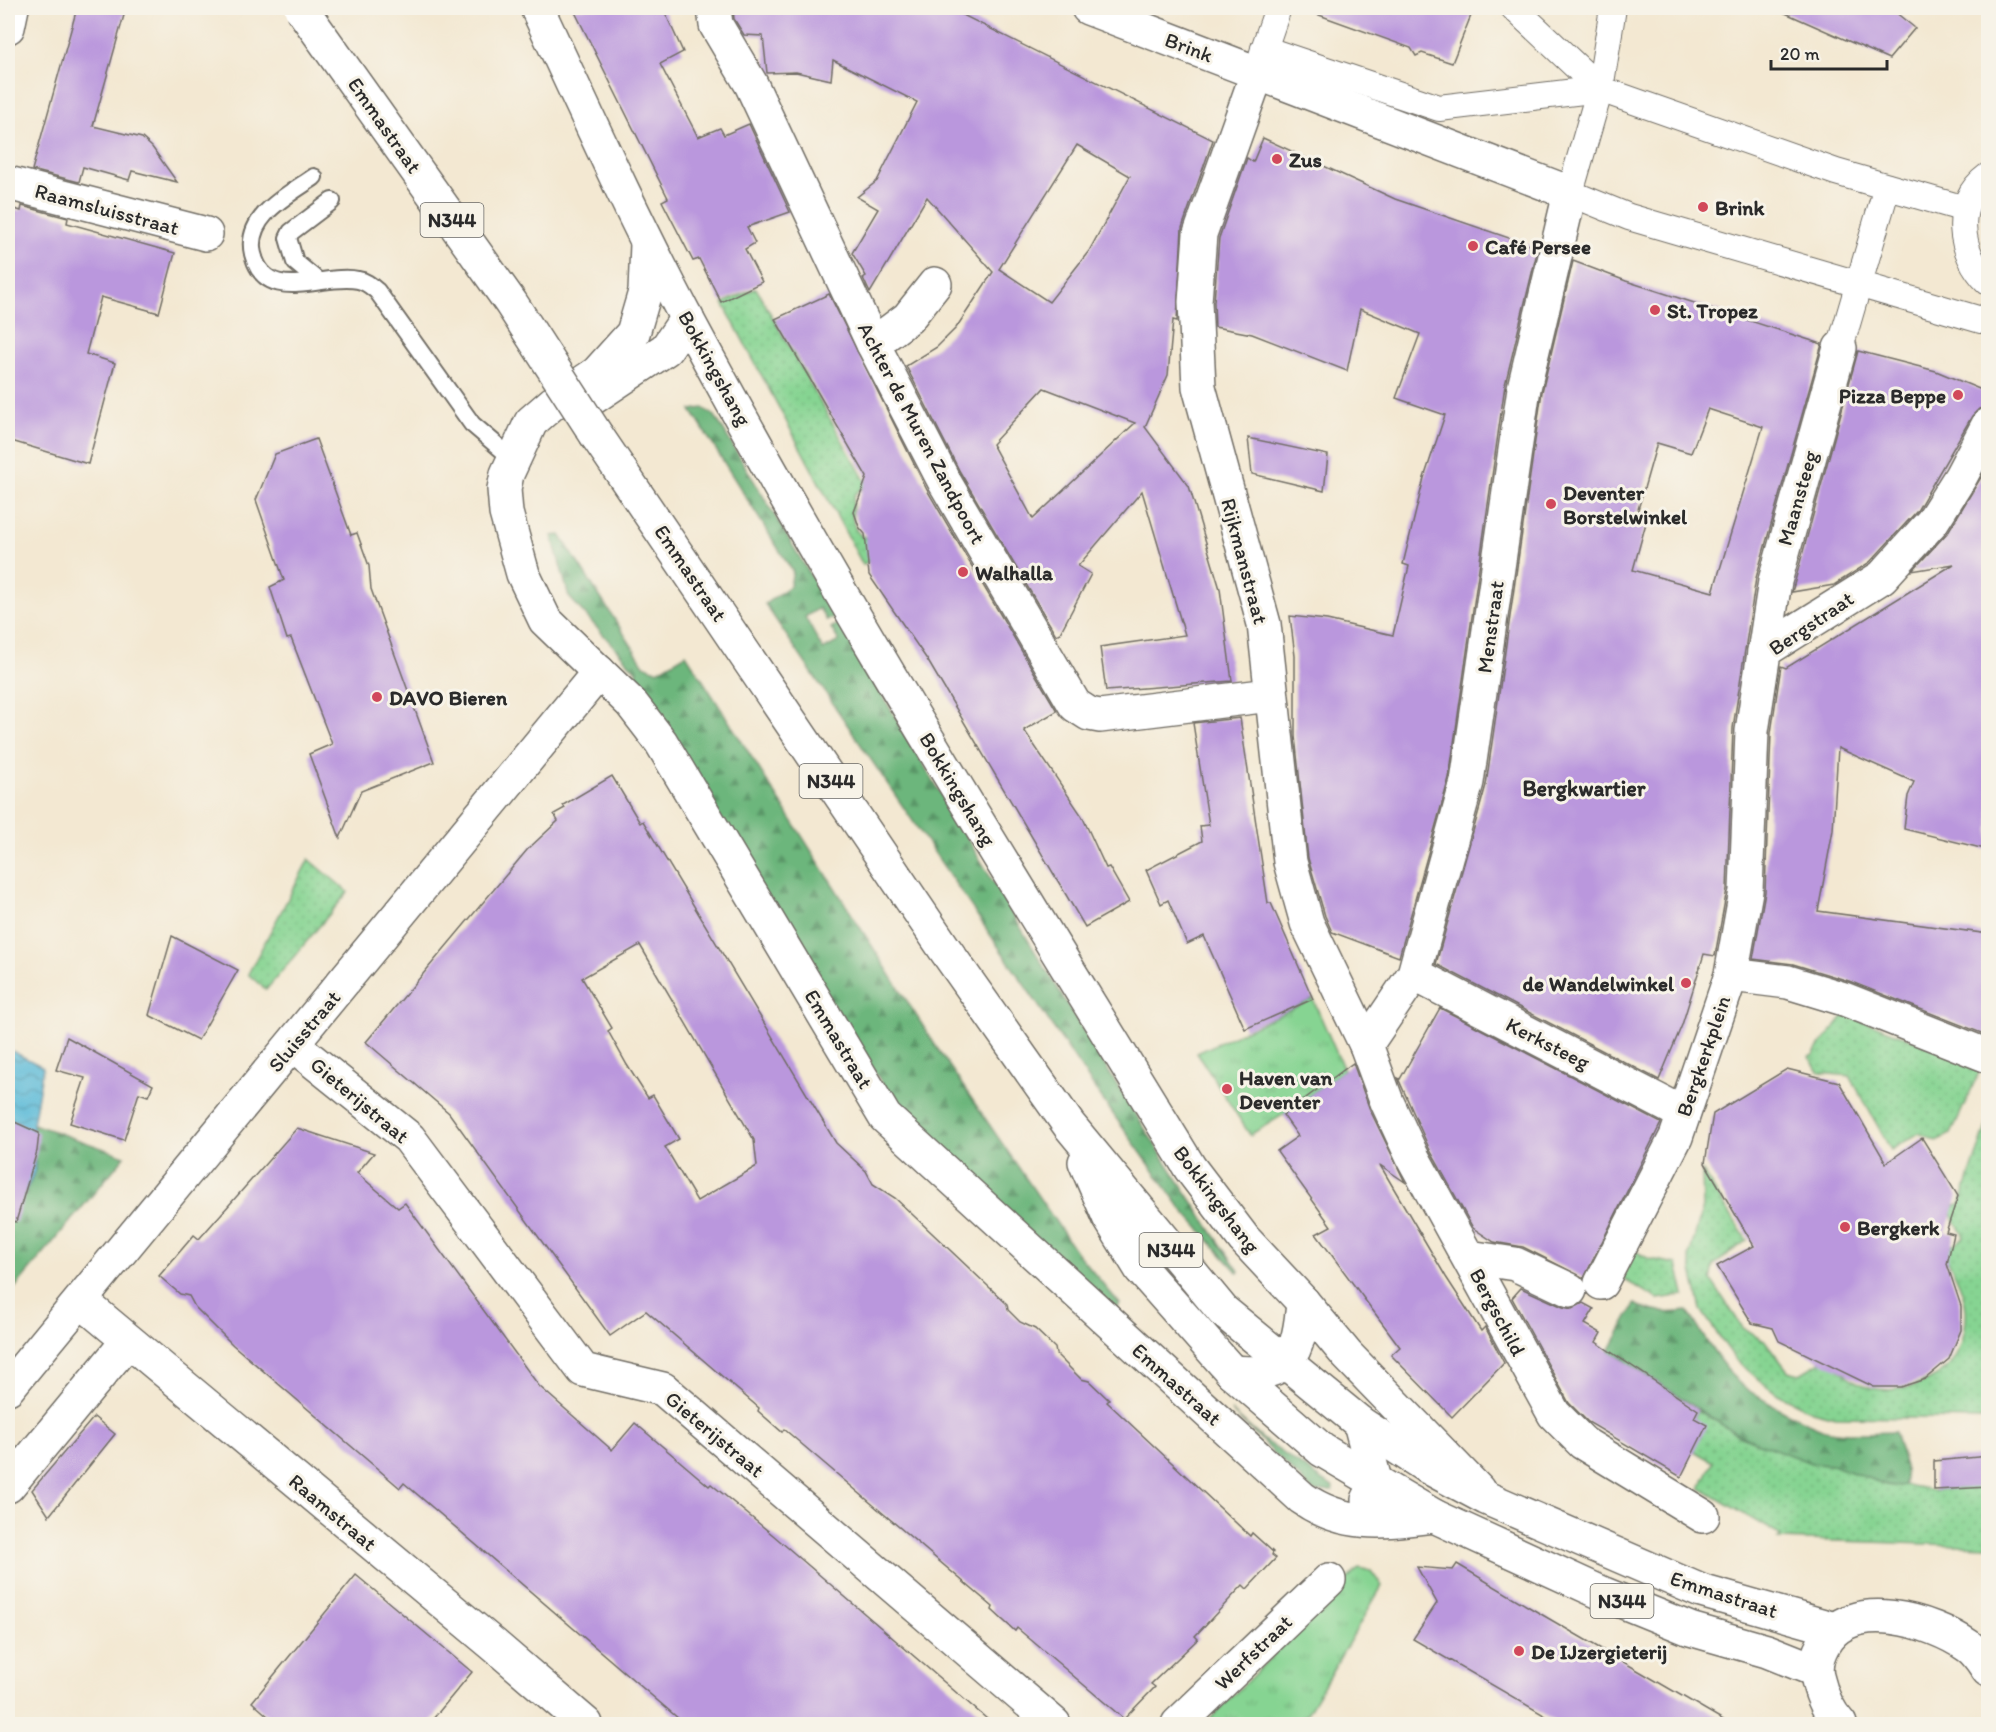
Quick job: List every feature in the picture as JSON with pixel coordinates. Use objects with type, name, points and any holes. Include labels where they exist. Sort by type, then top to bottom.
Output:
[{"type":"street","points":[[8,27],[12,8]]},
{"type":"street","name":"Emmastraat","points":[[301,8],[511,303],[597,435],[944,948],[1069,1125],[1223,1311],[1360,1423],[1424,1465],[1486,1498],[1701,1591],[1835,1629]]},
{"type":"street","name":"Bokkingshang","points":[[537,8],[687,318],[805,534],[1190,1168],[1244,1239],[1303,1302],[1401,1414],[1486,1498]]},
{"type":"street","name":"Achter de Muren Zandpoort","points":[[714,8],[716,25],[751,84],[873,345],[944,481],[1079,709],[1089,714],[1102,715],[1270,694]]},
{"type":"street","name":"Brink","points":[[1088,8],[1261,62],[1439,108],[1600,89]]},
{"type":"street","points":[[1261,62],[1278,8]]},
{"type":"street","name":"Brink","points":[[1514,8],[1600,89],[1887,188],[1965,209]]},
{"type":"street","points":[[1581,186],[1613,8]]},
{"type":"street","name":"Brink","points":[[1261,62],[1581,186],[1629,217],[1981,320],[1989,316]]},
{"type":"street","name":"Rijkmanstraat","points":[[1261,62],[1200,234],[1195,302],[1199,387],[1264,624],[1290,862],[1307,923],[1366,1045]]},
{"type":"street","points":[[1989,176],[1972,193],[1965,209],[1963,230],[1966,251],[1976,270],[1989,282]]},
{"type":"street","name":"Raamsluisstraat","points":[[8,183],[206,234]]},
{"type":"street","name":"Menstraat","points":[[1366,1045],[1414,974],[1467,782],[1524,388],[1581,186]]},
{"type":"street","points":[[1840,348],[1887,188]]},
{"type":"street","name":"Emmastraat","points":[[647,239],[645,292],[629,338],[597,373],[553,403],[531,422],[507,474],[504,501],[513,539],[532,597],[545,620],[631,703],[661,742],[885,1117],[1302,1498],[1323,1513],[1346,1519],[1378,1522],[1434,1516]]},
{"type":"street","points":[[873,345],[908,318],[935,284]]},
{"type":"street","points":[[518,450],[666,349],[687,318]]},
{"type":"street","name":"Maansteeg","points":[[1764,651],[1777,570],[1840,348]]},
{"type":"street","name":"Bergstraat","points":[[1731,975],[1746,891],[1752,730],[1764,651],[1882,577],[1932,522],[1961,476],[1989,424]]},
{"type":"street","name":"Sluisstraat","points":[[8,1388],[599,672]]},
{"type":"street","name":"Kerksteeg","points":[[1414,974],[1682,1113]]},
{"type":"street","name":"Bergkerkplein","points":[[1469,1257],[1515,1264],[1586,1287],[1676,1137],[1682,1113],[1731,975],[1788,982],[1844,999],[1989,1056]]},
{"type":"street","name":"Gieterijstraat","points":[[293,1045],[409,1138],[583,1370],[663,1389],[1054,1725]]},
{"type":"street","name":"Bergschild","points":[[1366,1045],[1387,1102],[1412,1156],[1469,1257],[1508,1334],[1554,1413],[1583,1443],[1703,1516]]},
{"type":"street","name":"Emmastraat","points":[[1069,1125],[1109,1217],[1141,1269],[1232,1372],[1322,1449],[1376,1484],[1434,1516],[1690,1629],[1767,1651],[1815,1670]]},
{"type":"street","name":"Raamstraat","points":[[81,1301],[127,1342],[495,1645],[586,1725]]},
{"type":"street","points":[[1232,1372],[1260,1373],[1285,1364],[1300,1338],[1303,1302]]},
{"type":"street","points":[[8,1486],[127,1342]]},
{"type":"street","points":[[1346,1519],[1368,1501],[1376,1484],[1360,1423]]},
{"type":"street","name":"Werfstraat","points":[[1178,1725],[1329,1580]]},
{"type":"street","points":[[1840,1725],[1824,1702],[1815,1670],[1819,1652],[1835,1629],[1851,1621],[1866,1617],[1890,1616],[1920,1623],[1952,1636],[1969,1647],[1989,1670]]},
{"type":"lane","points":[[314,177],[263,215],[254,228],[252,246],[259,268],[268,278],[291,285],[356,279],[377,291],[472,424],[518,450]]},
{"type":"lane","points":[[318,281],[295,262],[290,253],[288,238],[291,232],[332,201]]},
{"type":"green space","points":[[756,288],[867,484],[854,495],[852,517],[854,525],[862,536],[869,540],[890,544],[863,565],[723,303]]},
{"type":"green space","points":[[703,408],[715,416],[835,616],[827,621],[819,608],[805,617],[823,650],[839,641],[831,628],[839,623],[1034,950],[1134,1112],[1239,1271],[1238,1273],[1180,1207],[1100,1096],[765,604],[790,586],[793,572],[691,410]]},
{"type":"green space","points":[[560,535],[644,665],[658,671],[686,654],[937,1048],[1077,1253],[1120,1304],[1114,1311],[900,1112],[630,680],[637,672],[569,597],[552,536]]},
{"type":"green space","points":[[309,859],[348,892],[266,990],[248,974]]},
{"type":"green space","points":[[1313,999],[1344,1070],[1283,1115],[1250,1135],[1197,1053]]},
{"type":"green space","points":[[1845,1014],[1982,1066],[1951,1134],[1936,1141],[1919,1133],[1891,1150],[1850,1076],[1820,1073],[1809,1057]]},
{"type":"green space","points":[[1988,1121],[1988,1419],[1835,1417],[1812,1411],[1778,1394],[1735,1359],[1701,1310],[1689,1256],[1703,1207],[1702,1171],[1747,1240],[1714,1265],[1711,1280],[1743,1328],[1766,1342],[1788,1371],[1800,1374],[1827,1358],[1848,1376],[1865,1386],[1882,1389],[1905,1388],[1939,1374],[1954,1359],[1962,1342],[1966,1322],[1965,1302],[1943,1251],[1964,1237],[1948,1207],[1960,1205]]},
{"type":"green space","points":[[33,1124],[125,1156],[8,1296],[8,1224],[35,1173]]},
{"type":"green space","points":[[1628,1247],[1649,1259],[1677,1264],[1684,1295],[1658,1299],[1614,1274]]},
{"type":"green space","points":[[1635,1304],[1661,1312],[1688,1311],[1717,1357],[1738,1382],[1765,1401],[1803,1421],[1822,1429],[1839,1432],[1895,1432],[1906,1470],[1904,1485],[1892,1487],[1832,1465],[1814,1464],[1738,1435],[1609,1351]]},
{"type":"green space","points":[[1698,1410],[1738,1435],[1814,1464],[1832,1465],[1892,1487],[1904,1485],[1934,1490],[1988,1486],[1988,1546],[1779,1539],[1781,1536],[1700,1488],[1713,1462],[1694,1451],[1694,1418]]},
{"type":"green space","points":[[1231,1411],[1264,1440],[1334,1488],[1333,1491],[1314,1492]]},
{"type":"green space","points":[[1359,1568],[1371,1571],[1382,1586],[1301,1724],[1205,1724]]},
{"type":"water","points":[[8,1049],[43,1067],[33,1124],[35,1173],[8,1224]]},
{"type":"building","points":[[77,8],[126,8],[93,126],[142,138],[152,147],[177,182],[132,171],[129,180],[83,167],[79,182],[32,170]]},
{"type":"building","points":[[573,8],[663,8],[683,52],[660,64],[698,137],[720,128],[724,135],[749,124],[790,212],[747,227],[755,243],[745,249],[762,282],[721,302],[699,259],[693,261],[662,201],[668,198]]},
{"type":"building","points":[[733,8],[949,8],[1213,140],[1182,228],[1177,321],[1173,320],[1168,375],[1145,427],[1189,486],[1220,589],[1232,681],[1106,691],[1100,647],[1185,635],[1142,491],[1078,566],[1091,574],[1060,633],[1056,635],[960,472],[906,366],[937,347],[956,328],[993,272],[927,197],[870,293],[863,278],[866,276],[852,253],[878,209],[857,197],[877,181],[917,102],[833,60],[831,80],[796,72],[767,73],[763,36],[744,35],[734,19]],"holes":[[[1077,145],[1130,176],[1089,251],[1049,302],[999,269]],[[1044,388],[1135,423],[1033,519],[992,444]]]},
{"type":"building","points":[[1309,8],[1454,8],[1472,13],[1452,63],[1422,53],[1416,56],[1411,48],[1308,11]]},
{"type":"building","points":[[1774,8],[1890,8],[1915,28],[1889,59]]},
{"type":"building","points":[[1263,138],[1395,199],[1538,248],[1505,385],[1449,778],[1399,957],[1332,932],[1325,916],[1308,858],[1295,736],[1295,656],[1290,616],[1327,620],[1393,635],[1409,566],[1403,564],[1424,478],[1445,415],[1396,398],[1420,334],[1360,309],[1347,371],[1252,334],[1215,327],[1214,302],[1219,238],[1247,158],[1253,162]]},
{"type":"building","points":[[22,206],[68,218],[67,223],[175,253],[159,313],[101,297],[86,354],[115,363],[88,464],[8,440],[8,207],[21,211]]},
{"type":"building","points":[[1573,261],[1626,281],[1822,344],[1756,578],[1733,728],[1727,889],[1715,956],[1704,954],[1682,1025],[1659,1080],[1436,964],[1486,785],[1542,392]],"holes":[[[1708,409],[1763,427],[1713,592],[1633,570],[1646,523],[1635,520],[1657,443],[1691,453]]]},
{"type":"building","points":[[829,294],[927,490],[1057,711],[1024,730],[1082,816],[1106,868],[1109,867],[1129,902],[1085,927],[928,661],[869,575],[865,534],[859,527],[854,512],[867,477],[775,319]]},
{"type":"building","points":[[1858,351],[1936,371],[1989,393],[1989,406],[1979,409],[1972,416],[1917,511],[1870,562],[1834,585],[1792,592]]},
{"type":"building","points":[[1248,438],[1328,455],[1324,491],[1252,474]]},
{"type":"building","points":[[316,439],[351,535],[357,533],[369,566],[371,589],[434,762],[361,791],[340,838],[309,754],[332,744],[291,638],[287,639],[270,587],[284,580],[256,500],[275,454]]},
{"type":"building","points":[[1989,464],[1989,850],[1904,829],[1908,796],[1914,782],[1838,748],[1833,830],[1818,911],[1989,934],[1989,1036],[1849,981],[1793,964],[1753,959],[1765,892],[1771,733],[1781,666],[1786,668],[1954,564],[1912,571],[1948,532]]},
{"type":"building","points":[[1240,718],[1268,903],[1271,903],[1313,999],[1245,1029],[1204,936],[1187,944],[1168,900],[1161,904],[1146,870],[1202,841],[1200,826],[1209,825],[1193,723]]},
{"type":"building","points":[[612,776],[640,823],[643,821],[836,1143],[866,1171],[873,1184],[895,1198],[1007,1304],[1008,1310],[1020,1322],[1035,1329],[1055,1348],[1056,1354],[1081,1379],[1089,1381],[1109,1400],[1107,1402],[1250,1536],[1252,1533],[1273,1552],[1272,1555],[1276,1558],[1247,1589],[1243,1585],[1195,1636],[1198,1639],[1151,1684],[1155,1687],[1124,1719],[1017,1628],[1015,1631],[992,1610],[993,1607],[784,1429],[782,1432],[758,1411],[759,1408],[646,1311],[610,1336],[449,1113],[366,1042],[527,850],[558,821],[554,814],[565,808],[563,805]],"holes":[[[640,945],[754,1140],[757,1166],[697,1201],[665,1147],[679,1139],[653,1095],[648,1098],[627,1065],[608,1031],[612,1028],[582,978]]]},
{"type":"building","points":[[172,936],[238,970],[198,1040],[149,1015]]},
{"type":"building","points":[[1440,1008],[1661,1123],[1584,1278],[1523,1247],[1494,1242],[1473,1228],[1429,1148],[1398,1078],[1400,1079]]},
{"type":"building","points":[[67,1037],[153,1085],[148,1096],[139,1093],[124,1140],[70,1123],[85,1078],[56,1070]]},
{"type":"building","points":[[1353,1063],[1370,1110],[1405,1182],[1380,1165],[1446,1277],[1481,1331],[1485,1327],[1504,1363],[1452,1417],[1391,1355],[1400,1347],[1316,1234],[1331,1226],[1277,1151],[1298,1136],[1283,1115]]},
{"type":"building","name":"Bergkerk","points":[[1787,1069],[1839,1082],[1886,1163],[1922,1138],[1958,1196],[1946,1232],[1954,1234],[1947,1264],[1961,1306],[1961,1330],[1949,1359],[1925,1379],[1901,1387],[1874,1387],[1779,1341],[1773,1328],[1752,1323],[1717,1266],[1754,1246],[1705,1163],[1713,1114]]},
{"type":"building","points":[[8,1119],[39,1133],[37,1151],[16,1222],[8,1221]]},
{"type":"building","points":[[297,1128],[374,1153],[357,1173],[398,1208],[405,1203],[539,1386],[612,1450],[635,1423],[709,1486],[711,1484],[773,1535],[994,1725],[686,1725],[404,1483],[400,1488],[233,1345],[195,1307],[189,1296],[180,1294],[159,1276],[194,1235],[199,1239]]},
{"type":"building","points":[[1521,1288],[1563,1307],[1572,1309],[1583,1303],[1594,1309],[1585,1324],[1601,1333],[1596,1342],[1698,1410],[1694,1418],[1707,1425],[1681,1477],[1588,1422],[1569,1403],[1512,1298]]},
{"type":"building","points":[[94,1417],[115,1434],[49,1516],[32,1490]]},
{"type":"building","points":[[1989,1456],[1989,1487],[1934,1490],[1934,1461]]},
{"type":"building","name":"De IJzergieterij","points":[[1457,1564],[1732,1725],[1561,1725],[1413,1639],[1437,1603],[1417,1567],[1453,1570]]},
{"type":"building","points":[[356,1575],[472,1672],[428,1725],[278,1725],[252,1702]]},
{"type":"place","name":"Zus","points":[[1277,159]]},
{"type":"place","name":"Brink","points":[[1703,207]]},
{"type":"place","name":"Café Persee","points":[[1473,246]]},
{"type":"place","name":"St. Tropez","points":[[1655,310]]},
{"type":"place","name":"Pizza Beppe","points":[[1958,395]]},
{"type":"place","name":"Deventer Borstelwinkel","points":[[1551,504]]},
{"type":"place","name":"Walhalla","points":[[963,572]]},
{"type":"place","name":"DAVO Bieren","points":[[377,697]]},
{"type":"place","name":"de Wandelwinkel","points":[[1686,983]]},
{"type":"place","name":"Haven van Deventer","points":[[1227,1089]]},
{"type":"place","name":"Bergkerk","points":[[1845,1227]]},
{"type":"place","name":"De IJzergieterij","points":[[1519,1651]]},
{"type":"district","name":"Bergkwartier","points":[[1584,788]]}]
